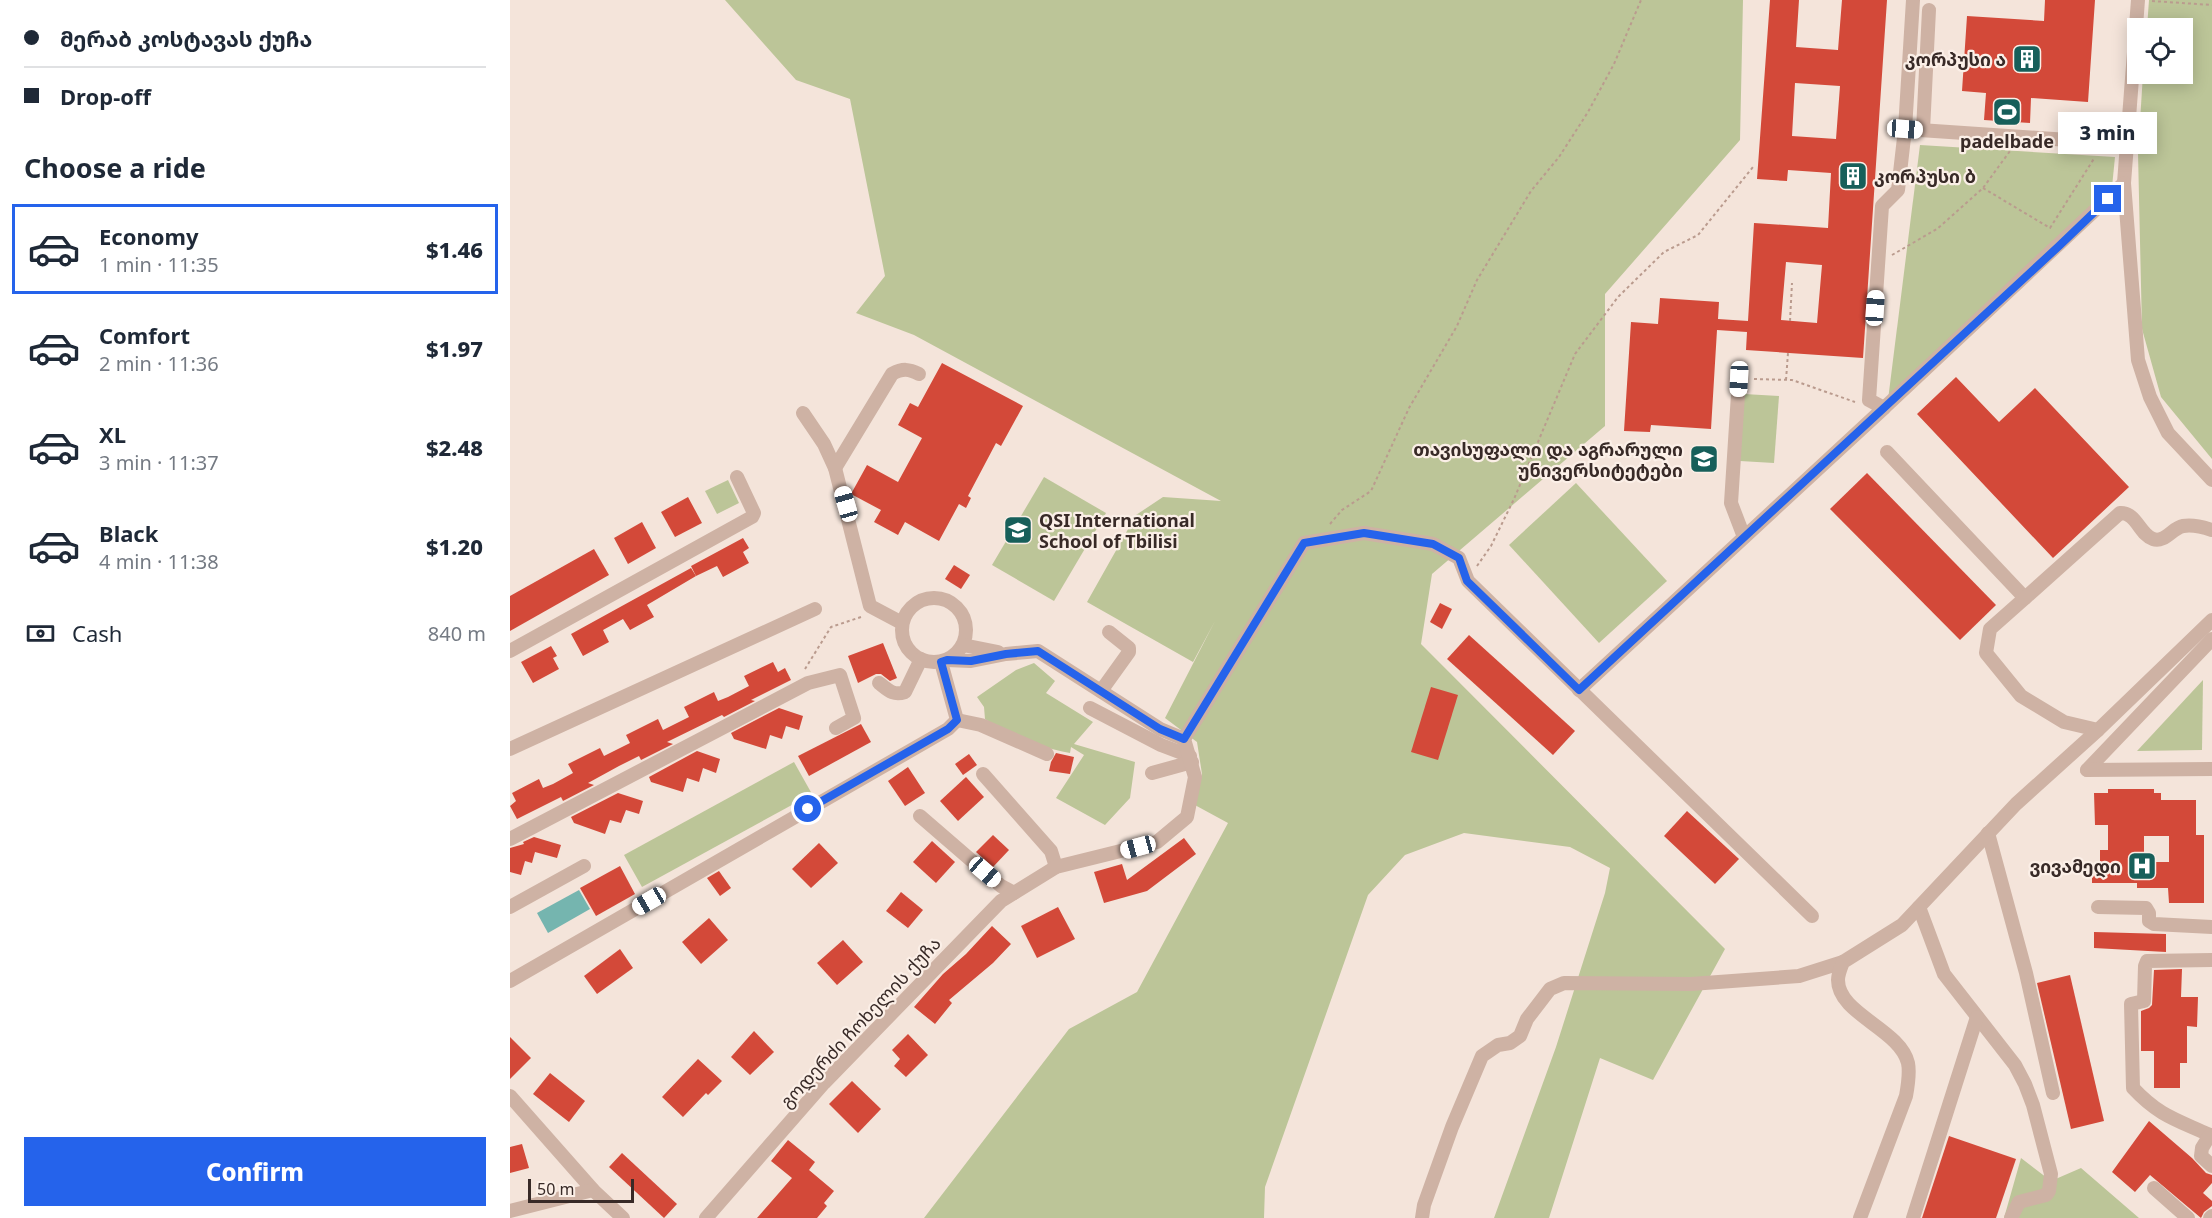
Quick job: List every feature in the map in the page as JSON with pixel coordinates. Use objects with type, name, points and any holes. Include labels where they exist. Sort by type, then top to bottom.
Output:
[{"type":"street","points":[[1884,408],[1869,400],[1882,206],[1898,190],[1905,129],[1913,0]]},
{"type":"street","points":[[2138,0],[2124,183],[2138,360],[2151,397],[2168,433],[2212,480]]},
{"type":"street","points":[[1923,130],[1929,10]]},
{"type":"street","points":[[1906,106],[1924,107]]},
{"type":"street","points":[[1905,129],[2127,144]]},
{"type":"street","points":[[1579,690],[2124,183]]},
{"type":"street","points":[[835,468],[892,374],[907,369],[920,374]]},
{"type":"street","points":[[1739,379],[1731,503],[1744,537]]},
{"type":"street","points":[[803,413],[824,444],[835,468],[870,606],[902,623]]},
{"type":"street","points":[[1887,452],[2025,598]]},
{"type":"street","points":[[510,651],[752,517],[753,507],[737,477]]},
{"type":"street","points":[[2098,730],[2064,722],[2021,696],[1986,653],[1990,629],[2121,513],[2129,515],[2150,538],[2156,540],[2160,540],[2173,530],[2185,525],[2212,530]]},
{"type":"street","points":[[944,661],[959,651],[963,645],[966,635],[963,616],[949,602],[929,598],[920,601],[905,614],[902,623],[902,636],[906,648],[921,659],[928,662],[971,661],[1038,651],[1160,729],[1184,739],[1304,543],[1364,533],[1433,544],[1459,558],[1467,581],[1812,916]]},
{"type":"street","points":[[510,749],[815,609]]},
{"type":"street","points":[[1422,1218],[1424,1204],[1448,1138],[1482,1056],[1497,1045],[1510,1043],[1520,1036],[1527,1019],[1550,989],[1564,983],[1691,984],[1799,976],[1843,962],[1902,925],[2016,804],[2098,730],[2212,620]]},
{"type":"street","points":[[1101,691],[1129,652],[1129,648],[1109,632]]},
{"type":"street","points":[[2212,639],[2087,770],[2212,769]]},
{"type":"street","points":[[963,645],[1006,654]]},
{"type":"street","points":[[879,683],[890,692],[905,692],[921,659]]},
{"type":"street","points":[[944,661],[952,725]]},
{"type":"street","points":[[510,839],[808,683],[840,675],[854,718],[836,728]]},
{"type":"street","points":[[1090,708],[1191,759]]},
{"type":"street","points":[[510,981],[952,725],[981,725],[1047,754]]},
{"type":"street","name":"გოდერძი ჩოხელის ქუჩა","points":[[706,1218],[824,1083],[1001,901],[1056,867],[1157,842],[1187,817],[1195,777],[1184,739]]},
{"type":"street","points":[[1152,773],[1191,759]]},
{"type":"street","points":[[983,774],[1052,851],[1056,867]]},
{"type":"street","points":[[920,816],[1001,886],[1014,893]]},
{"type":"street","points":[[1988,833],[2026,972],[2053,1093]]},
{"type":"street","points":[[510,907],[584,866]]},
{"type":"street","points":[[1919,907],[1944,974],[2015,1065],[2033,1105],[2050,1174],[2049,1191],[2046,1196],[2019,1202],[2011,1218]]},
{"type":"street","points":[[2098,907],[2146,909],[2149,913],[2149,921],[2154,924],[2212,927]]},
{"type":"street","points":[[2212,960],[2147,961],[2144,1000],[2131,1004],[2133,1088],[2154,1109],[2184,1125],[2211,1135],[2202,1148],[2200,1156],[2212,1166]]},
{"type":"street","points":[[1843,962],[1838,979],[1842,997],[1883,1031],[1908,1062],[1906,1096],[1860,1218]]},
{"type":"street","points":[[1913,1218],[1977,1017]]},
{"type":"street","points":[[510,1096],[592,1190],[623,1218]]},
{"type":"street","points":[[2154,1188],[2188,1218]]},
{"type":"street","points":[[510,1211],[592,1190]]},
{"type":"path","points":[[1330,524],[1342,510],[1371,491],[1409,408],[1456,326],[1478,280],[1531,191],[1559,157],[1588,112],[1614,64],[1641,0]]},
{"type":"path","points":[[2138,0],[2212,5]]},
{"type":"path","points":[[1878,263],[1938,229],[1983,188],[2021,137]]},
{"type":"path","points":[[1983,188],[2050,228],[2104,142]]},
{"type":"path","points":[[1467,581],[1491,546],[1514,499],[1575,354],[1618,297],[1664,252],[1698,235],[1753,167]]},
{"type":"path","points":[[1790,321],[1792,283]]},
{"type":"path","points":[[1786,380],[1788,353]]},
{"type":"path","points":[[1739,379],[1792,380],[1860,403]]},
{"type":"path","points":[[794,690],[800,676],[812,662],[831,627],[864,616],[870,606]]},
{"type":"green space","points":[[725,0],[1743,0],[1740,140],[1605,294],[1605,426],[1432,574],[1421,644],[1725,949],[1653,1080],[1600,1058],[1549,1218],[1494,1218],[1556,1047],[1605,893],[1610,868],[1570,847],[1464,833],[1405,855],[1368,895],[1265,1187],[1264,1218],[924,1218],[1069,1029],[1137,992],[1228,823],[1193,804],[1202,774],[1197,742],[1165,718],[1215,621],[1193,662],[1087,602],[1136,515],[1163,497],[1221,501],[914,335],[856,313],[885,276],[850,99],[796,80]]},
{"type":"green space","points":[[2149,0],[2212,0],[2212,459],[2161,397],[2142,329],[2138,153],[2142,84],[2193,84],[2193,18],[2148,18]]},
{"type":"green space","points":[[1920,145],[2115,157],[2112,187],[1888,400]]},
{"type":"green space","points":[[1744,394],[1779,396],[1774,463],[1740,461]]},
{"type":"green space","points":[[1044,477],[1106,513],[1054,601],[992,565]]},
{"type":"green space","points":[[728,480],[739,503],[717,514],[705,491]]},
{"type":"green space","points":[[1576,483],[1667,581],[1599,643],[1509,545]]},
{"type":"green space","points":[[1034,663],[1055,681],[1046,693],[1093,722],[1074,744],[1135,762],[1130,798],[1105,825],[1056,798],[1084,755],[1071,747],[1070,753],[1025,741],[985,719],[984,707],[977,697],[1016,670]]},
{"type":"green space","points":[[2203,680],[2202,750],[2137,751]]},
{"type":"green space","points":[[794,762],[812,794],[642,887],[624,855]]},
{"type":"green space","points":[[2021,1158],[2051,1181],[2081,1168],[2139,1218],[2004,1218]]},
{"type":"water","points":[[579,890],[590,909],[548,933],[537,913]]},
{"type":"building","name":"კორპუსი ბ","points":[[1770,0],[1799,0],[1796,47],[1838,50],[1842,0],[1887,0],[1863,358],[1746,350],[1747,332],[1717,330],[1711,429],[1651,425],[1650,432],[1624,431],[1631,322],[1658,324],[1660,298],[1719,302],[1718,319],[1748,321],[1754,223],[1828,228],[1831,173],[1788,170],[1787,181],[1757,179]],"holes":[[[1795,83],[1840,86],[1836,139],[1792,136]],[[1786,262],[1822,265],[1817,323],[1781,320]]]},
{"type":"building","name":"კორპუსი ა","points":[[2045,0],[2095,0],[2088,102],[2031,98],[2030,123],[1984,120],[1986,93],[1962,91],[1967,16],[2044,21]]},
{"type":"building","points":[[942,363],[1023,406],[1001,446],[996,443],[968,496],[971,498],[966,508],[959,504],[939,541],[905,522],[898,535],[874,522],[881,510],[851,494],[867,465],[898,482],[922,438],[898,425],[910,403],[918,407]]},
{"type":"building","points":[[1956,377],[1999,422],[2035,388],[2129,487],[2053,558],[1917,414]]},
{"type":"building","points":[[1867,473],[1996,605],[1960,640],[1830,509]]},
{"type":"building","points":[[688,497],[702,523],[675,537],[661,512]]},
{"type":"building","points":[[642,522],[656,548],[628,564],[614,538]]},
{"type":"building","points":[[743,538],[749,548],[743,552],[749,563],[723,577],[717,566],[696,576],[691,566]]},
{"type":"building","points":[[594,549],[609,575],[510,631],[510,596]]},
{"type":"building","points":[[954,565],[970,575],[961,589],[945,579]]},
{"type":"building","points":[[691,568],[696,576],[647,605],[654,617],[630,630],[623,619],[603,630],[609,642],[583,656],[571,634]]},
{"type":"building","points":[[1440,603],[1452,609],[1442,629],[1430,622]]},
{"type":"building","points":[[1469,635],[1575,731],[1553,755],[1447,659]]},
{"type":"building","points":[[883,643],[897,678],[890,681],[881,674],[876,674],[858,683],[848,656]]},
{"type":"building","points":[[551,646],[557,656],[553,658],[559,669],[533,683],[521,662]]},
{"type":"building","points":[[773,662],[778,672],[785,668],[791,680],[751,700],[755,701],[724,717],[722,715],[667,742],[673,744],[641,760],[639,756],[619,766],[588,783],[594,785],[563,801],[561,797],[517,819],[510,806],[516,801],[512,793],[539,779],[543,788],[553,784],[573,773],[568,764],[600,748],[604,756],[630,743],[626,735],[658,719],[663,730],[689,717],[684,707],[714,692],[718,701],[728,697],[749,686],[744,676]]},
{"type":"building","points":[[1431,687],[1458,695],[1438,760],[1411,752]]},
{"type":"building","points":[[779,708],[803,716],[799,730],[786,726],[782,739],[770,735],[766,749],[734,739],[731,733]]},
{"type":"building","points":[[861,724],[871,742],[809,776],[798,756]]},
{"type":"building","points":[[697,751],[720,759],[716,773],[703,768],[699,782],[687,778],[683,792],[651,782],[649,777]]},
{"type":"building","points":[[1056,753],[1074,757],[1070,774],[1049,771]]},
{"type":"building","points":[[969,754],[977,765],[963,775],[955,764]]},
{"type":"building","points":[[908,767],[925,793],[905,806],[888,781]]},
{"type":"building","points":[[966,777],[984,797],[958,821],[940,801]]},
{"type":"building","points":[[2108,789],[2154,789],[2154,793],[2161,793],[2161,800],[2196,800],[2196,835],[2204,835],[2204,903],[2169,903],[2168,888],[2137,888],[2137,883],[2092,883],[2092,870],[2100,870],[2100,850],[2108,850],[2108,825],[2095,825],[2094,793],[2108,793]],"holes":[[[2144,836],[2169,836],[2169,862],[2144,862]]]},
{"type":"building","points":[[618,793],[643,801],[639,814],[626,810],[621,823],[610,820],[605,834],[574,823],[571,817]]},
{"type":"building","points":[[1687,811],[1739,859],[1715,884],[1664,836]]},
{"type":"building","points":[[993,835],[1009,850],[993,867],[976,852]]},
{"type":"building","points":[[534,837],[561,845],[557,858],[535,852],[532,863],[525,861],[521,875],[510,872],[510,848],[524,844],[523,842]]},
{"type":"building","points":[[1184,838],[1196,854],[1147,891],[1104,903],[1094,872],[1122,864],[1127,880]]},
{"type":"building","points":[[932,841],[955,862],[936,883],[913,862]]},
{"type":"building","points":[[819,843],[838,863],[811,888],[792,869]]},
{"type":"building","points":[[620,866],[635,894],[596,916],[580,888]]},
{"type":"building","points":[[719,871],[731,888],[720,896],[707,878]]},
{"type":"building","points":[[901,892],[923,910],[908,928],[886,911]]},
{"type":"building","points":[[1058,907],[1075,939],[1037,958],[1021,926]]},
{"type":"building","points":[[709,918],[728,940],[701,964],[682,942]]},
{"type":"building","points":[[992,926],[1011,944],[993,963],[949,1000],[952,1003],[935,1024],[914,1007],[943,974],[966,954]]},
{"type":"building","points":[[2094,932],[2166,934],[2166,952],[2094,948]]},
{"type":"building","points":[[843,940],[863,962],[837,985],[817,963]]},
{"type":"building","points":[[620,949],[633,968],[597,994],[584,976]]},
{"type":"building","points":[[2182,969],[2181,997],[2198,997],[2197,1027],[2187,1026],[2187,1063],[2180,1063],[2180,1088],[2154,1088],[2154,1051],[2141,1051],[2141,1011],[2152,1005],[2154,970]]},
{"type":"building","points":[[2070,975],[2104,1121],[2071,1129],[2037,983]]},
{"type":"building","points":[[754,1031],[774,1052],[750,1075],[731,1057]]},
{"type":"building","points":[[908,1034],[928,1055],[906,1077],[894,1066],[900,1059],[892,1050]]},
{"type":"building","points":[[510,1037],[531,1058],[510,1079]]},
{"type":"building","points":[[698,1059],[722,1081],[708,1095],[706,1093],[683,1117],[662,1097]]},
{"type":"building","points":[[550,1073],[585,1101],[569,1122],[533,1094]]},
{"type":"building","points":[[852,1081],[881,1109],[858,1133],[829,1104]]},
{"type":"building","points":[[2149,1121],[2206,1173],[2212,1175],[2212,1183],[2203,1193],[2212,1201],[2212,1206],[2204,1212],[2201,1218],[2150,1175],[2135,1192],[2112,1172]]},
{"type":"building","points":[[1949,1136],[2016,1159],[1996,1218],[1922,1218]]},
{"type":"building","points":[[788,1140],[815,1162],[809,1170],[834,1191],[824,1203],[827,1206],[817,1218],[757,1218],[792,1178],[771,1161]]},
{"type":"building","points":[[522,1144],[529,1168],[510,1173],[510,1147]]},
{"type":"building","points":[[622,1153],[677,1204],[664,1218],[609,1167]]},
{"type":"place","name":"კორპუსი ა","points":[[2027,59]]},
{"type":"place","name":"padelbade","points":[[2007,112]]},
{"type":"place","name":"კორპუსი ბ","points":[[1853,176]]},
{"type":"place","name":"თავისუფალი და აგრარული უნივერსიტეტები","points":[[1704,459]]},
{"type":"place","name":"QSI International School of Tbilisi","points":[[1018,530]]},
{"type":"place","name":"ვივამედი","points":[[2142,866]]},
{"type":"route","points":[[808,809],[948,729],[957,720],[941,662],[947,660],[971,661],[1038,651],[1160,729],[1184,739],[1304,543],[1364,533],[1433,544],[1459,558],[1467,581],[1579,690],[2108,199]]}]
